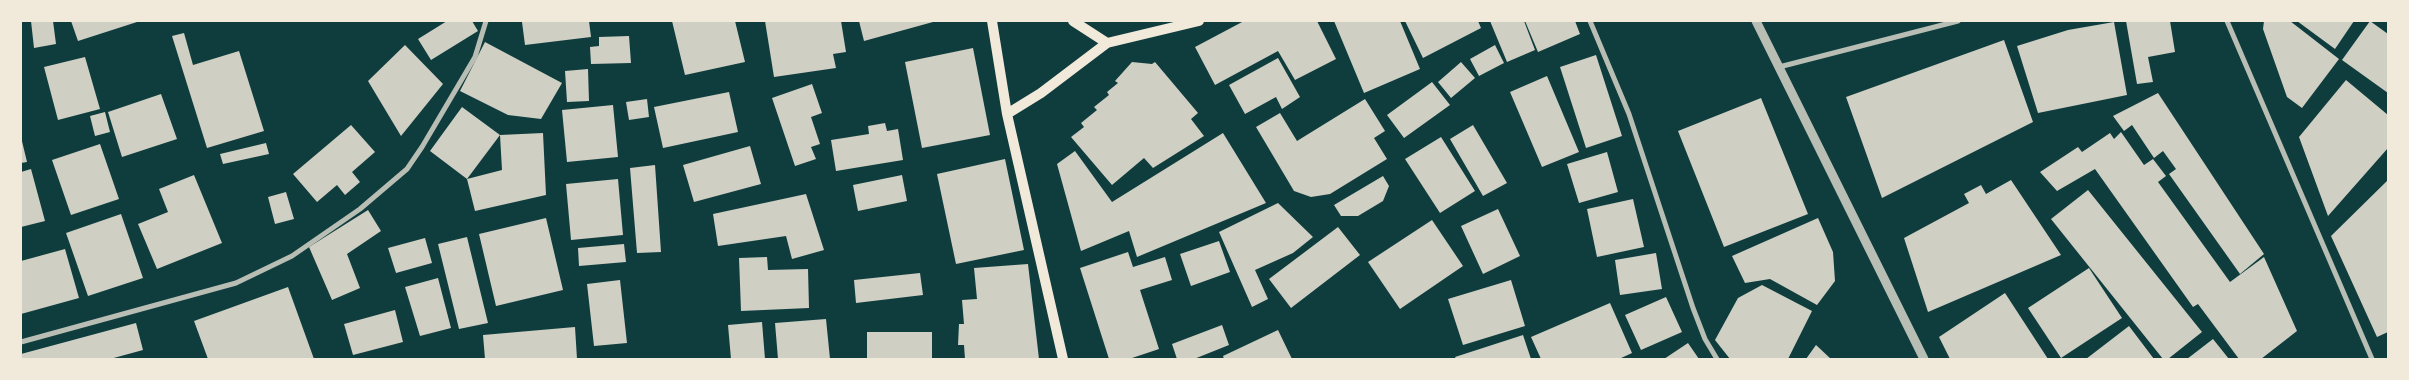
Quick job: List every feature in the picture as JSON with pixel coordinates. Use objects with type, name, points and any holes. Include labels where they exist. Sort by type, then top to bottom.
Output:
[{"type":"main road","points":[[992,21],[1007,114],[1063,359]]},
{"type":"main road","points":[[1073,21],[1107,43]]},
{"type":"main road","points":[[1007,114],[1041,94],[1107,43],[1199,21]]},
{"type":"street","points":[[21,342],[236,283],[292,256],[352,215],[407,169],[475,57],[486,21]]},
{"type":"street","points":[[1590,21],[1630,114],[1692,308],[1705,339],[1717,359]]},
{"type":"street","points":[[1756,21],[1924,359]]},
{"type":"street","points":[[1779,67],[1958,21]]},
{"type":"street","points":[[2228,21],[2372,359]]},
{"type":"building","points":[[31,21],[53,21],[56,44],[34,48]]},
{"type":"building","points":[[71,21],[137,21],[137,22],[78,41]]},
{"type":"building","points":[[447,21],[472,21],[478,31],[431,60],[418,39]]},
{"type":"building","points":[[589,21],[591,37],[525,45],[522,22]]},
{"type":"building","points":[[672,21],[735,21],[745,62],[685,75]]},
{"type":"building","points":[[765,21],[841,21],[846,52],[833,54],[836,68],[774,77]]},
{"type":"building","points":[[859,21],[933,21],[933,22],[864,41]]},
{"type":"building","points":[[1244,21],[1317,21],[1336,59],[1295,80],[1278,51],[1215,85],[1195,47]]},
{"type":"building","points":[[1334,21],[1400,21],[1420,69],[1364,93]]},
{"type":"building","points":[[1405,21],[1478,21],[1481,28],[1423,58]]},
{"type":"building","points":[[1490,21],[1524,21],[1535,50],[1507,62]]},
{"type":"building","points":[[1525,21],[1575,21],[1580,34],[1538,52]]},
{"type":"building","points":[[2126,21],[2170,21],[2175,52],[2148,57],[2153,82],[2137,84]]},
{"type":"building","points":[[2264,21],[2290,21],[2339,59],[2302,108],[2287,97],[2263,29]]},
{"type":"building","points":[[2297,21],[2354,21],[2335,49]]},
{"type":"building","points":[[2370,21],[2388,34],[2388,93],[2342,60]]},
{"type":"building","points":[[2114,22],[2127,95],[2038,113],[2017,46],[2068,30]]},
{"type":"building","points":[[184,33],[193,65],[239,51],[264,131],[207,148],[172,36]]},
{"type":"building","points":[[629,36],[631,63],[591,64],[590,47],[599,46],[599,37]]},
{"type":"building","points":[[2004,40],[2033,122],[1882,198],[1846,97]]},
{"type":"building","points":[[485,42],[562,83],[541,119],[508,115],[460,91]]},
{"type":"building","points":[[405,45],[443,84],[401,136],[368,81]]},
{"type":"building","points":[[1495,45],[1504,63],[1479,76],[1470,59]]},
{"type":"building","points":[[973,48],[990,135],[922,148],[905,62]]},
{"type":"building","points":[[1596,55],[1622,136],[1586,148],[1560,67]]},
{"type":"building","points":[[85,57],[100,109],[58,120],[44,67]]},
{"type":"building","points":[[1278,58],[1300,97],[1282,109],[1276,97],[1245,114],[1229,85]]},
{"type":"building","points":[[1132,62],[1152,64],[1155,62],[1198,113],[1191,119],[1204,136],[1153,168],[1144,158],[1112,185],[1071,137],[1084,127],[1081,123],[1097,110],[1094,107],[1109,95],[1107,92],[1118,83],[1115,81]]},
{"type":"building","points":[[1461,62],[1475,78],[1451,98],[1438,82]]},
{"type":"building","points":[[588,69],[589,101],[567,102],[565,71]]},
{"type":"building","points":[[1547,76],[1579,152],[1542,167],[1510,92]]},
{"type":"building","points":[[2346,80],[2388,115],[2388,148],[2328,216],[2299,137]]},
{"type":"building","points":[[1432,82],[1450,105],[1404,138],[1387,115]]},
{"type":"building","points":[[812,84],[822,113],[811,117],[820,144],[811,147],[816,159],[795,166],[772,98]]},
{"type":"building","points":[[729,92],[738,132],[663,148],[654,107]]},
{"type":"building","points":[[2158,93],[2264,254],[2240,274],[2169,174],[2176,169],[2163,151],[2154,158],[2132,125],[2124,131],[2113,116]]},
{"type":"building","points":[[161,94],[177,139],[122,157],[108,112]]},
{"type":"building","points":[[1761,98],[1808,214],[1724,247],[1678,131]]},
{"type":"building","points":[[647,99],[649,117],[629,120],[626,102]]},
{"type":"building","points":[[1365,99],[1385,131],[1374,138],[1387,159],[1330,194],[1311,197],[1294,191],[1256,127],[1280,113],[1297,141]]},
{"type":"building","points":[[613,105],[618,157],[567,162],[562,110]]},
{"type":"building","points":[[462,107],[500,135],[467,179],[430,151]]},
{"type":"building","points":[[105,112],[110,132],[95,136],[90,116]]},
{"type":"building","points":[[885,123],[887,131],[898,129],[903,160],[836,171],[831,140],[869,134],[868,126]]},
{"type":"building","points":[[351,125],[375,152],[352,172],[360,182],[345,195],[337,185],[317,202],[293,174]]},
{"type":"building","points":[[1473,125],[1507,183],[1483,196],[1450,139]]},
{"type":"building","points":[[2121,132],[2144,165],[2153,159],[2166,176],[2158,182],[2230,282],[2264,257],[2297,331],[2261,359],[2239,359],[2198,304],[2193,307],[2095,169],[2057,191],[2040,172],[2078,147],[2082,152],[2110,133],[2114,139]]},
{"type":"building","points":[[543,133],[546,195],[475,211],[467,179],[502,170],[500,135]]},
{"type":"building","points":[[1223,133],[1266,203],[1137,257],[1129,231],[1081,251],[1057,164],[1075,151],[1112,202]]},
{"type":"building","points":[[21,137],[27,162],[21,163]]},
{"type":"building","points":[[1441,137],[1475,191],[1440,213],[1405,159]]},
{"type":"building","points":[[266,143],[269,154],[223,164],[220,154]]},
{"type":"building","points":[[100,144],[119,199],[71,215],[52,160]]},
{"type":"building","points":[[750,146],[761,184],[694,202],[683,165]]},
{"type":"building","points":[[1607,152],[1618,192],[1579,203],[1567,164]]},
{"type":"building","points":[[1005,159],[1024,250],[956,264],[937,174]]},
{"type":"building","points":[[655,165],[661,252],[637,253],[630,168]]},
{"type":"building","points":[[31,169],[45,221],[21,227],[21,172]]},
{"type":"building","points":[[194,175],[222,243],[157,269],[138,224],[168,212],[159,189]]},
{"type":"building","points":[[902,175],[907,201],[858,211],[853,185]]},
{"type":"building","points":[[1383,176],[1389,186],[1383,201],[1358,216],[1341,216],[1334,205]]},
{"type":"building","points":[[618,179],[623,235],[571,240],[566,184]]},
{"type":"building","points":[[2011,180],[2061,255],[1928,312],[1904,238],[1969,203],[1964,194],[1981,185],[1986,194]]},
{"type":"building","points":[[2388,180],[2388,332],[2377,337],[2331,236]]},
{"type":"building","points":[[2088,190],[2202,332],[2168,359],[2163,359],[2051,219]]},
{"type":"building","points":[[286,192],[294,219],[275,224],[268,197]]},
{"type":"building","points":[[806,194],[824,250],[792,259],[786,236],[718,246],[713,214]]},
{"type":"building","points":[[1633,199],[1644,247],[1597,257],[1587,209]]},
{"type":"building","points":[[1278,203],[1313,237],[1293,253],[1255,270],[1268,299],[1252,307],[1219,232]]},
{"type":"building","points":[[1498,209],[1520,256],[1483,274],[1461,226]]},
{"type":"building","points":[[368,210],[381,231],[347,254],[360,288],[332,300],[309,247]]},
{"type":"building","points":[[121,214],[143,278],[88,296],[66,233]]},
{"type":"building","points":[[546,218],[563,290],[496,306],[479,234]]},
{"type":"building","points":[[1818,218],[1833,252],[1835,281],[1817,305],[1770,279],[1745,283],[1732,256]]},
{"type":"building","points":[[1432,220],[1463,266],[1400,309],[1368,262]]},
{"type":"building","points":[[1338,227],[1360,255],[1291,308],[1269,279]]},
{"type":"building","points":[[467,237],[488,323],[459,329],[438,244]]},
{"type":"building","points":[[425,238],[432,263],[396,273],[388,248]]},
{"type":"building","points":[[1219,241],[1230,272],[1191,286],[1180,254]]},
{"type":"building","points":[[624,244],[626,262],[579,266],[578,248]]},
{"type":"building","points":[[65,249],[79,298],[21,314],[21,261]]},
{"type":"building","points":[[1128,252],[1133,267],[1165,257],[1172,280],[1140,290],[1159,349],[1129,359],[1109,359],[1080,268]]},
{"type":"building","points":[[1656,253],[1662,289],[1620,295],[1615,260]]},
{"type":"building","points":[[767,257],[768,270],[808,269],[809,308],[741,311],[739,258]]},
{"type":"building","points":[[1028,264],[1039,359],[965,359],[964,345],[958,345],[959,324],[964,324],[962,300],[977,299],[974,268]]},
{"type":"building","points":[[2089,268],[2122,318],[2061,358],[2028,308]]},
{"type":"building","points":[[920,273],[923,295],[856,303],[854,280]]},
{"type":"building","points":[[438,278],[451,328],[420,336],[405,287]]},
{"type":"building","points":[[620,280],[627,343],[594,346],[587,284]]},
{"type":"building","points":[[1511,280],[1525,326],[1463,345],[1448,299]]},
{"type":"building","points":[[1762,285],[1812,311],[1788,359],[1730,359],[1715,340],[1738,298]]},
{"type":"building","points":[[288,287],[314,359],[208,359],[194,321]]},
{"type":"building","points":[[2005,293],[2048,359],[1950,359],[1939,337]]},
{"type":"building","points":[[1666,297],[1682,332],[1641,350],[1625,315]]},
{"type":"building","points":[[1610,303],[1632,353],[1619,359],[1541,359],[1531,337]]},
{"type":"building","points":[[395,310],[403,342],[353,355],[344,324]]},
{"type":"building","points":[[826,319],[830,359],[778,359],[775,323]]},
{"type":"building","points":[[762,322],[765,359],[731,359],[728,325]]},
{"type":"building","points":[[136,323],[143,350],[110,359],[21,359],[21,354]]},
{"type":"building","points":[[1222,325],[1229,345],[1194,359],[1177,359],[1172,344]]},
{"type":"building","points":[[2129,326],[2154,359],[2086,359]]},
{"type":"building","points":[[575,327],[577,359],[485,359],[483,335]]},
{"type":"building","points":[[1278,330],[1292,359],[1224,359],[1223,356]]},
{"type":"building","points":[[867,332],[932,332],[932,359],[867,359]]},
{"type":"building","points":[[1523,335],[1531,359],[1456,359],[1455,357]]},
{"type":"building","points":[[2213,339],[2229,359],[2187,359]]},
{"type":"building","points":[[1688,343],[1699,359],[1664,359]]},
{"type":"building","points":[[1816,345],[1831,359],[1806,359]]}]
